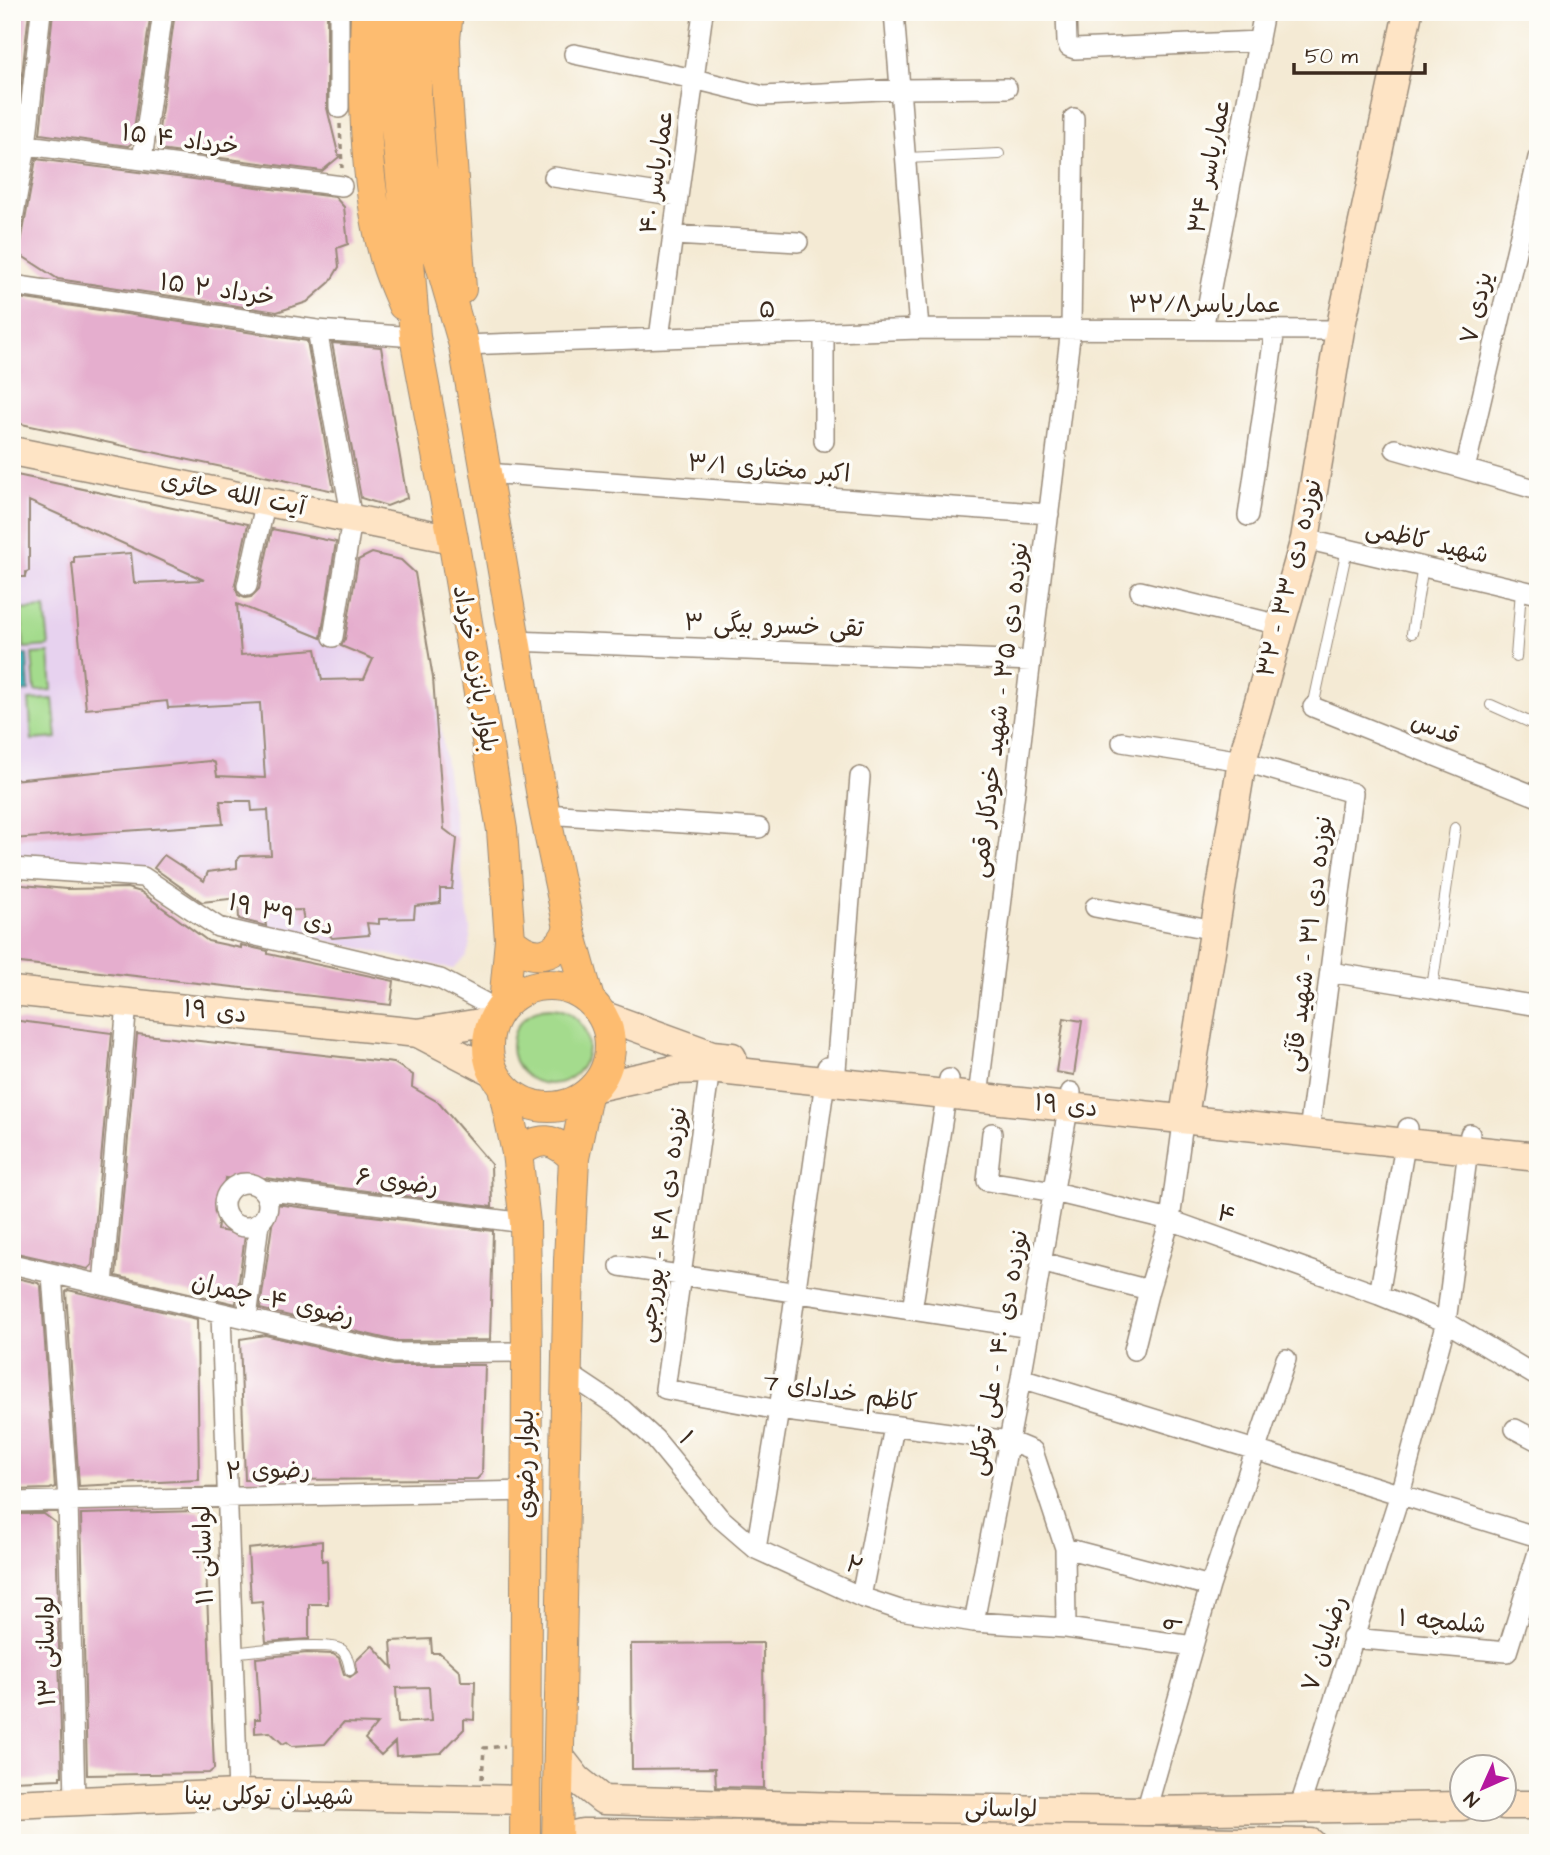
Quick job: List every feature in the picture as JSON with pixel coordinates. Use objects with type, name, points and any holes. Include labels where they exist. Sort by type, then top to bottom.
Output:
[{"type":"main road","name":"بلوار پانزده خرداد","points":[[366,12],[365,99],[372,188],[384,255],[415,337],[453,540],[502,830],[510,940],[499,1012]]},
{"type":"main road","points":[[394,12],[393,98],[419,232]]},
{"type":"main road","points":[[418,12],[416,97],[421,162],[419,232]]},
{"type":"main road","name":"بلوار پانزده خرداد","points":[[449,12],[445,39],[447,96],[464,345],[545,814],[569,928],[596,1007]]},
{"type":"main road","name":"۳۲ - نوزده دی ۳۳","points":[[1185,1111],[1242,761],[1305,539],[1340,330],[1408,12]]},
{"type":"main road","name":"بلوار پانزده خرداد","points":[[415,337],[419,232]]},
{"type":"main road","name":"بلوار پانزده خرداد","points":[[419,232],[464,345]]},
{"type":"main road","name":"آیت الله حائری","points":[[12,451],[266,500],[453,540]]},
{"type":"main road","points":[[510,940],[519,949],[531,954],[544,954],[556,949],[565,940],[569,928]]},
{"type":"main road","points":[[418,1033],[498,1079],[521,1101],[544,1108],[566,1106],[592,1091],[608,1065],[611,1039],[596,1007],[573,989],[555,985],[536,986],[519,993],[499,1012],[488,1038],[488,1055],[498,1079]]},
{"type":"main road","name":"۱۹ دی","points":[[12,992],[418,1033]]},
{"type":"main road","name":"۱۹ دی","points":[[596,1007],[712,1055],[831,1074],[1470,1142],[1538,1157]]},
{"type":"main road","points":[[418,1033],[499,1012]]},
{"type":"main road","name":"۱۹ دی","points":[[592,1091],[674,1070],[831,1074]]},
{"type":"main road","name":"بلوار رضوی","points":[[498,1079],[517,1153],[525,1223],[525,1843]]},
{"type":"main road","name":"بلوار رضوی","points":[[557,1841],[566,1372],[574,1158],[592,1091]]},
{"type":"main road","points":[[517,1153],[537,1141],[547,1140],[557,1144],[574,1158]]},
{"type":"main road","name":"۱۹ دی","points":[[1470,1142],[1538,1141]]},
{"type":"main road","points":[[559,1756],[576,1779],[603,1800],[594,1804],[589,1812],[589,1821],[594,1829],[603,1833]]},
{"type":"main road","name":"شهیدان توکلی بینا","points":[[12,1804],[238,1794],[525,1800]]},
{"type":"main road","name":"لواسانی","points":[[603,1800],[841,1807],[1146,1811],[1448,1806]]},
{"type":"main road","points":[[1518,1805],[1538,1805]]},
{"type":"main road","name":"لواسانی","points":[[557,1841],[582,1833],[603,1833],[1311,1843]]},
{"type":"street","points":[[12,225],[19,144],[41,12]]},
{"type":"street","points":[[142,160],[163,12]]},
{"type":"street","points":[[339,12],[339,108]]},
{"type":"street","name":"عماریاسر ۴۰","points":[[659,338],[703,12]]},
{"type":"street","points":[[894,12],[919,329]]},
{"type":"street","points":[[1066,12],[1067,42],[1069,47],[1074,49],[1259,41]]},
{"type":"street","name":"عماریاسر ۳۴","points":[[1203,329],[1264,12]]},
{"type":"street","points":[[574,54],[763,96],[901,89],[1007,88]]},
{"type":"street","name":"نوزده دی ۳۵ - شهید خودکار قمی","points":[[979,1090],[1071,329],[1074,118]]},
{"type":"street","name":"۱۵ خرداد ۴","points":[[19,144],[342,186]]},
{"type":"street","name":"یزدی ۷","points":[[1465,469],[1538,158]]},
{"type":"street","points":[[554,177],[678,196]]},
{"type":"street","points":[[673,235],[798,242]]},
{"type":"street","name":"۱۵ خرداد ۲","points":[[12,285],[317,330],[415,337]]},
{"type":"street","name":"۵","points":[[464,345],[919,329],[1071,329]]},
{"type":"street","name":"عماریاسر۳۲/۸","points":[[1071,329],[1340,330]]},
{"type":"street","points":[[1248,516],[1275,329]]},
{"type":"street","points":[[317,330],[352,519],[332,637]]},
{"type":"street","points":[[824,332],[824,441]]},
{"type":"street","points":[[1395,449],[1537,489]]},
{"type":"street","name":"۳/۱ اکبر مختاری","points":[[485,473],[1049,514]]},
{"type":"street","points":[[247,586],[266,500]]},
{"type":"street","name":"شهید کاظمی","points":[[1305,539],[1530,592]]},
{"type":"street","points":[[1140,591],[1280,625]]},
{"type":"street","name":"۳ تقی خسرو بیگی","points":[[514,641],[1031,661]]},
{"type":"street","name":"قدس","points":[[1313,707],[1538,797]]},
{"type":"street","points":[[1122,742],[1242,761]]},
{"type":"street","name":"نوزده دی ۳۱ - شهید قآنی","points":[[1242,761],[1353,793],[1310,1125]]},
{"type":"street","points":[[756,1549],[831,1074],[860,776]]},
{"type":"street","points":[[545,814],[759,828]]},
{"type":"street","name":"۱۹ دی ۳۹","points":[[12,868],[143,877],[218,927],[440,979],[499,1012]]},
{"type":"street","points":[[1094,907],[1214,930]]},
{"type":"street","points":[[1330,972],[1538,1006]]},
{"type":"street","points":[[103,1285],[127,1003]]},
{"type":"street","name":"نوزده دی ۴۸ - پوررجبی","points":[[665,1389],[710,1069]]},
{"type":"street","points":[[912,1310],[947,1086]]},
{"type":"street","name":"نوزده دی ۴۰ - علی توکلی","points":[[974,1622],[1021,1378],[1070,1099]]},
{"type":"street","points":[[1134,1350],[1170,1220],[1185,1111]]},
{"type":"street","name":"۴","points":[[992,1133],[987,1181],[1054,1192],[1170,1220],[1380,1295]]},
{"type":"street","points":[[1406,1135],[1380,1295],[1446,1322],[1538,1377]]},
{"type":"street","name":"۷ رضاییان","points":[[1299,1809],[1400,1494],[1446,1322],[1470,1142]]},
{"type":"street","points":[[247,1318],[260,1223],[267,1213],[268,1201],[262,1189],[252,1183],[239,1184],[229,1191],[224,1203],[227,1215],[235,1224],[248,1227],[260,1223]]},
{"type":"street","name":"رضوی ۶","points":[[262,1189],[525,1223]]},
{"type":"street","points":[[1041,1262],[1149,1290]]},
{"type":"street","name":"رضوی ۴- چمران","points":[[12,1264],[395,1353],[527,1352]]},
{"type":"street","points":[[620,1266],[1030,1328]]},
{"type":"street","name":"لواسانی ۱۳","points":[[52,1274],[68,1500],[75,1801]]},
{"type":"street","name":"لواسانی ۱۱","points":[[222,1314],[238,1794]]},
{"type":"street","name":"۹","points":[[1146,1811],[1210,1586],[1286,1359]]},
{"type":"street","name":"۱","points":[[566,1372],[623,1410],[639,1424],[655,1439],[719,1517],[756,1549]]},
{"type":"street","points":[[1021,1378],[1538,1537]]},
{"type":"street","name":"7 کاظم خدادای","points":[[665,1389],[779,1410],[1009,1441]]},
{"type":"street","points":[[861,1597],[894,1426]]},
{"type":"street","points":[[1516,1430],[1538,1441]]},
{"type":"street","points":[[1009,1441],[1033,1451],[1065,1548],[1066,1628]]},
{"type":"street","name":"رضوی ۲","points":[[12,1502],[526,1491]]},
{"type":"street","points":[[1065,1548],[1210,1586]]},
{"type":"street","name":"۲","points":[[756,1549],[861,1597],[900,1610],[974,1622],[1066,1628],[1193,1646]]},
{"type":"street","name":"۱ شلمچه","points":[[1352,1638],[1507,1652],[1538,1552]]},
{"type":"lane","points":[[906,159],[999,154]]},
{"type":"lane","points":[[1313,707],[1347,549]]},
{"type":"lane","points":[[1412,634],[1423,566]]},
{"type":"lane","points":[[1516,657],[1530,592]]},
{"type":"lane","points":[[1492,705],[1538,726]]},
{"type":"lane","points":[[1432,988],[1455,828]]},
{"type":"lane","points":[[232,1653],[327,1645],[343,1651],[349,1670]]},
{"type":"path","points":[[339,108],[342,186]]},
{"type":"shaded area","points":[[12,496],[228,586],[238,604],[434,684],[470,928],[470,945],[466,957],[452,969],[239,921],[238,899],[200,902],[154,868],[12,858]]},
{"type":"green space","points":[[45,608],[49,646],[24,648],[21,610]]},
{"type":"green space","points":[[49,653],[52,690],[35,691],[32,654]]},
{"type":"green space","points":[[53,699],[57,738],[32,740],[29,700]]},
{"type":"green space","points":[[550,1008],[564,1011],[577,1019],[585,1032],[588,1046],[585,1060],[577,1073],[564,1081],[550,1084],[536,1081],[523,1073],[515,1060],[512,1046],[515,1032],[523,1019],[536,1011]]},
{"type":"water","points":[[27,654],[29,691],[14,692],[12,655]]},
{"type":"building","points":[[12,12],[29,12],[16,128],[12,131]]},
{"type":"building","points":[[53,12],[151,12],[132,143],[128,146],[40,134]]},
{"type":"building","points":[[175,12],[327,12],[327,108],[339,157],[322,171],[159,150],[157,144]]},
{"type":"building","points":[[36,159],[335,197],[344,207],[348,244],[337,248],[339,267],[330,282],[307,302],[277,312],[58,279],[19,254]]},
{"type":"building","points":[[12,297],[307,341],[334,491],[12,422]]},
{"type":"building","points":[[332,343],[381,347],[407,498],[387,506],[361,498]]},
{"type":"building","points":[[12,474],[248,524],[235,584],[238,595],[245,598],[251,597],[259,589],[272,529],[336,542],[321,638],[237,604],[241,655],[316,649],[322,680],[364,679],[373,659],[341,646],[345,639],[358,560],[372,553],[401,560],[415,573],[433,678],[444,829],[457,839],[452,889],[440,889],[440,903],[415,906],[414,918],[379,919],[379,924],[367,923],[369,935],[332,938],[325,928],[320,928],[318,919],[304,922],[302,910],[264,911],[266,926],[239,919],[238,898],[202,902],[154,868],[164,855],[204,881],[208,872],[237,868],[237,860],[241,856],[271,855],[268,810],[252,811],[251,801],[220,801],[223,824],[12,839],[12,780],[210,761],[215,763],[217,776],[265,778],[260,703],[168,708],[167,701],[86,709],[72,563],[74,557],[131,553],[134,583],[204,580],[29,501],[29,571],[25,577],[12,577]]},
{"type":"building","points":[[12,884],[66,889],[127,888],[141,892],[208,941],[241,948],[241,945],[268,951],[268,954],[394,981],[391,1005],[12,962]]},
{"type":"building","points":[[1064,1018],[1082,1021],[1074,1075],[1056,1072]]},
{"type":"building","points":[[12,1020],[112,1033],[92,1265],[88,1269],[12,1252]]},
{"type":"building","points":[[137,1034],[394,1063],[413,1075],[412,1087],[438,1102],[491,1164],[492,1207],[265,1178],[254,1182],[225,1178],[217,1230],[245,1235],[236,1304],[116,1276]]},
{"type":"building","points":[[275,1204],[493,1231],[490,1340],[396,1341],[260,1309]]},
{"type":"building","points":[[12,1277],[41,1286],[55,1487],[50,1489],[12,1490]]},
{"type":"building","points":[[68,1290],[197,1319],[199,1480],[79,1486],[66,1292]]},
{"type":"building","points":[[265,1335],[393,1365],[485,1365],[482,1474],[477,1479],[245,1480],[240,1339]]},
{"type":"building","points":[[198,1511],[204,1518],[214,1769],[209,1773],[87,1775],[81,1514]]},
{"type":"building","points":[[12,1514],[44,1514],[56,1523],[60,1779],[12,1781]]},
{"type":"building","points":[[322,1541],[322,1561],[327,1560],[328,1604],[309,1604],[309,1639],[266,1642],[262,1601],[251,1602],[248,1549]]},
{"type":"building","points":[[431,1639],[432,1653],[440,1653],[460,1671],[461,1681],[475,1681],[474,1720],[464,1719],[464,1729],[441,1753],[396,1756],[395,1742],[381,1755],[365,1739],[377,1724],[343,1723],[325,1744],[292,1746],[287,1742],[283,1744],[270,1732],[255,1733],[255,1719],[260,1719],[256,1658],[307,1653],[333,1654],[339,1658],[344,1674],[350,1677],[357,1672],[356,1661],[372,1645],[393,1668],[391,1641]],"holes":[[[429,1687],[431,1721],[398,1723],[396,1688]]]},
{"type":"building","points":[[763,1643],[764,1788],[716,1787],[715,1768],[632,1769],[631,1644]]}]
